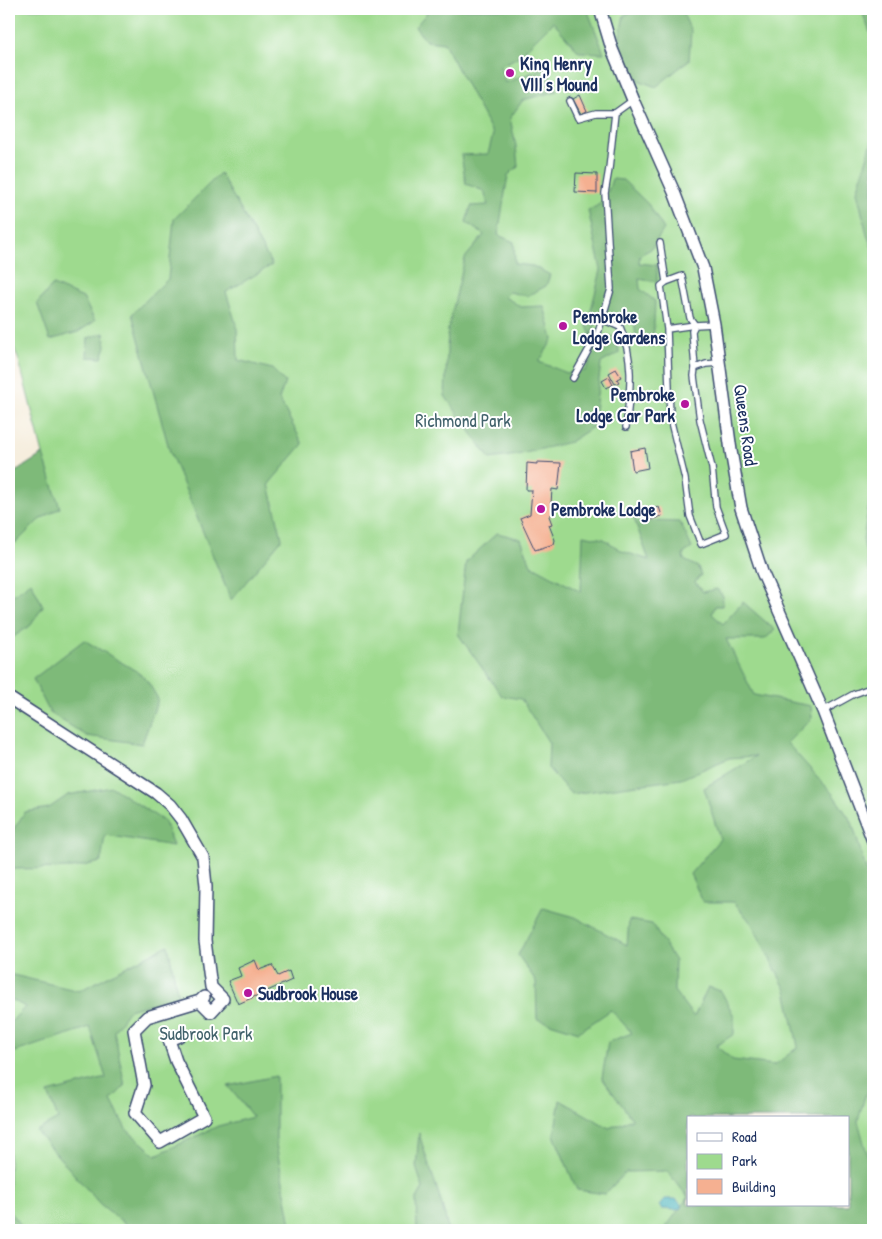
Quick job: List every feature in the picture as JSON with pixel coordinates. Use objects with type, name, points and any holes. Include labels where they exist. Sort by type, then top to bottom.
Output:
[{"type":"street","name":"Queens Road","points":[[600,9],[612,49],[691,235],[703,268],[714,324],[731,452],[741,508],[762,572],[823,711],[873,841]]},
{"type":"street","points":[[9,698],[156,794],[170,805],[181,819],[203,857],[206,886],[206,941],[211,987],[223,999],[211,1012],[200,1001]]},
{"type":"street","points":[[179,1036],[169,1040],[176,1061],[204,1117],[160,1142],[135,1113],[144,1085],[134,1030],[147,1017],[200,1001],[211,987]]},
{"type":"lane","points":[[570,101],[578,118],[596,113],[615,113],[633,100]]},
{"type":"lane","points":[[573,378],[598,333],[611,289],[605,193],[615,113]]},
{"type":"lane","points":[[660,243],[666,282]]},
{"type":"lane","points":[[682,276],[690,318],[695,325],[692,331],[694,376],[700,420],[712,468],[716,507],[726,534],[702,544],[690,516],[685,479],[670,418],[666,329],[661,286],[666,282],[682,276]]},
{"type":"lane","points":[[602,319],[620,327],[627,342],[632,380],[626,427]]},
{"type":"lane","points":[[666,329],[714,324]]},
{"type":"lane","points":[[695,368],[706,364],[719,363]]},
{"type":"lane","points":[[823,711],[854,694],[873,687]]},
{"type":"green space","name":"Richmond Park","points":[[9,9],[873,9],[873,1230],[9,1230],[9,476],[43,454],[19,361],[9,334]]},
{"type":"green space","points":[[430,9],[587,9],[604,53],[579,52],[553,22],[518,57],[500,66],[505,83],[546,67],[557,91],[523,100],[510,118],[518,167],[508,175],[498,235],[514,242],[515,264],[533,266],[550,275],[546,286],[527,296],[509,292],[505,297],[521,307],[544,306],[553,339],[539,362],[567,373],[585,371],[606,335],[618,338],[619,353],[601,363],[593,427],[570,442],[517,455],[490,459],[445,396],[448,329],[465,258],[484,235],[466,222],[471,206],[488,205],[484,191],[466,184],[461,155],[488,154],[493,134],[444,43],[426,41],[415,27]]},
{"type":"green space","points":[[639,9],[681,9],[691,31],[689,60],[656,87],[638,80],[619,41],[624,15]]},
{"type":"green space","points":[[861,9],[873,9],[873,40]]},
{"type":"green space","points":[[873,138],[873,250],[867,235],[857,191]]},
{"type":"green space","points":[[220,173],[272,265],[226,292],[237,327],[238,360],[272,369],[285,382],[279,399],[303,444],[269,484],[282,539],[231,600],[170,452],[132,314],[168,279],[174,219]]},
{"type":"green space","points":[[612,179],[623,180],[648,204],[664,229],[651,249],[640,255],[639,263],[657,265],[657,282],[639,279],[640,289],[655,301],[653,346],[637,343],[634,322],[615,317],[601,310],[591,336],[587,326],[601,270],[588,210],[602,202],[609,190]]},
{"type":"green space","points":[[53,285],[83,298],[95,321],[78,332],[50,340],[37,303]]},
{"type":"green space","points":[[104,333],[106,346],[102,358],[87,357],[88,338]]},
{"type":"green space","points":[[43,454],[60,508],[39,520],[17,542],[9,544],[9,476]]},
{"type":"green space","points":[[873,481],[873,590],[863,539]]},
{"type":"green space","points":[[640,508],[647,521],[680,522],[692,548],[683,554],[684,560],[698,567],[701,575],[695,582],[703,592],[717,589],[723,596],[722,606],[715,606],[712,614],[723,624],[743,602],[775,630],[765,639],[726,639],[754,695],[811,706],[812,718],[787,743],[832,793],[852,822],[873,893],[873,1085],[865,1096],[858,1121],[867,1154],[873,1164],[873,1230],[664,1230],[687,1198],[687,1206],[850,1206],[850,1116],[687,1116],[687,1196],[667,1171],[626,1172],[605,1194],[577,1190],[554,1135],[560,1100],[609,1128],[632,1119],[602,1078],[608,1042],[632,1033],[611,1010],[579,1032],[537,1019],[536,981],[518,955],[543,908],[575,917],[627,945],[629,920],[652,924],[675,961],[674,991],[694,1017],[708,987],[721,991],[734,1016],[734,1034],[716,1046],[733,1060],[775,1065],[798,1047],[786,990],[752,924],[734,902],[703,902],[690,874],[720,839],[704,788],[756,756],[729,758],[681,779],[571,794],[548,768],[549,743],[521,699],[502,696],[458,634],[466,562],[497,533],[521,539],[531,565],[581,592],[583,535],[604,539],[622,551],[649,560],[633,516]]},
{"type":"green space","points":[[31,582],[43,606],[31,625],[9,640],[9,598]]},
{"type":"green space","points":[[84,640],[136,671],[147,680],[158,699],[142,744],[87,736],[50,713],[33,679]]},
{"type":"green space","points":[[112,787],[165,822],[173,846],[105,835],[101,862],[73,868],[15,869],[9,871],[9,836],[25,812],[49,808],[68,795]]},
{"type":"green space","points":[[168,945],[178,996],[129,1010],[114,1031],[125,1086],[111,1100],[126,1129],[156,1155],[218,1126],[253,1117],[228,1086],[276,1076],[276,1144],[292,1230],[133,1230],[100,1204],[36,1131],[58,1119],[48,1093],[106,1078],[90,1027],[9,1054],[9,1024],[25,1007],[9,998],[9,974],[79,991]]},
{"type":"green space","points":[[419,1133],[448,1230],[417,1230],[416,1200],[423,1188],[416,1167]]},
{"type":"green space","points":[[9,1211],[25,1230],[9,1230]]},
{"type":"water","points":[[665,1199],[676,1199],[681,1204],[681,1208],[676,1210],[662,1209],[659,1206]]},
{"type":"building","points":[[580,95],[587,111],[581,114],[573,99]]},
{"type":"building","points":[[576,173],[597,174],[597,193],[575,192]]},
{"type":"building","points":[[616,369],[621,377],[617,379],[619,382],[615,384],[609,373]]},
{"type":"building","points":[[609,377],[613,385],[606,388],[602,381]]},
{"type":"building","points":[[645,448],[648,468],[633,471],[630,451]]},
{"type":"building","name":"Pembroke Lodge","points":[[537,462],[561,463],[558,490],[552,489],[551,504],[554,513],[549,516],[552,524],[549,525],[555,540],[554,544],[535,550],[520,518],[530,514],[532,490],[526,490],[527,463],[537,464]]},
{"type":"building","points":[[659,507],[662,516],[647,521],[644,511]]},
{"type":"building","name":"Sudbrook House","points":[[255,960],[259,970],[272,965],[278,976],[289,971],[292,980],[238,1004],[228,981],[241,976],[238,968]]},
{"type":"place","name":"King Henry VIII's Mound","points":[[510,73]]},
{"type":"place","name":"Pembroke Lodge Gardens","points":[[563,326]]},
{"type":"place","name":"Pembroke Lodge Car Park","points":[[685,404]]},
{"type":"place","name":"Pembroke Lodge","points":[[541,509]]},
{"type":"place","name":"Sudbrook House","points":[[248,993]]},
{"type":"park label","name":"Sudbrook Park","points":[[206,1033]]}]
